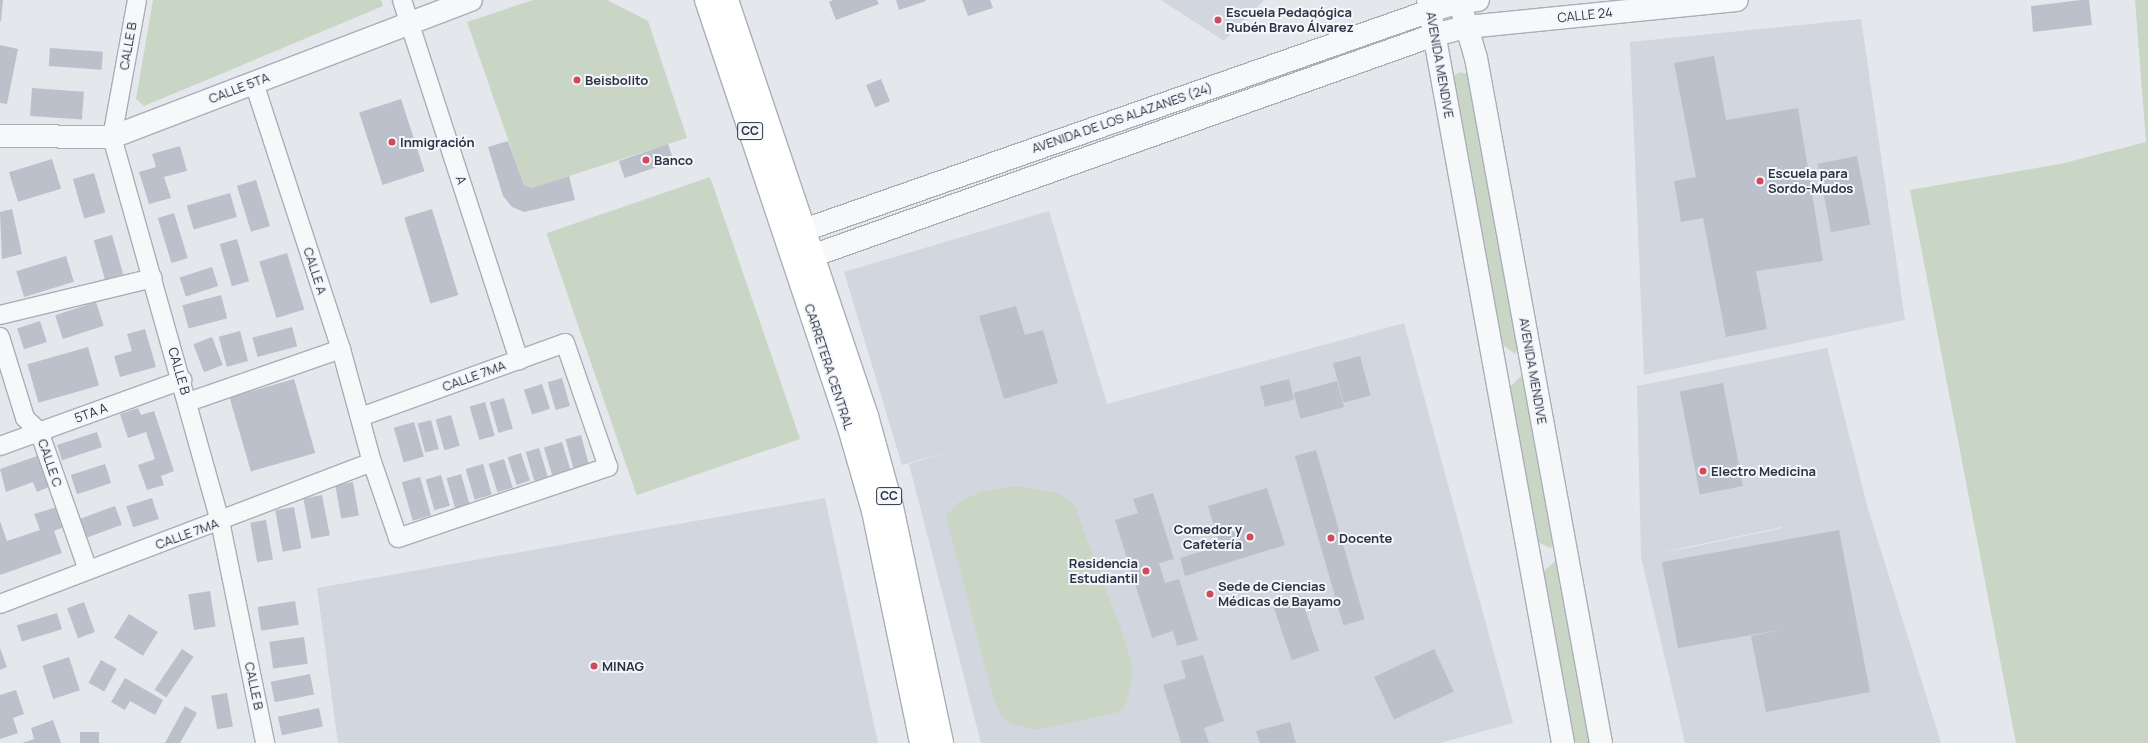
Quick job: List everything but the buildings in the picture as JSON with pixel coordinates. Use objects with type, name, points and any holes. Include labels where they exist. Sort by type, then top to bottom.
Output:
[{"type":"highway","name":"CARRETERA CENTRAL","points":[[711,1],[803,259],[873,511],[921,743]]},
{"type":"highway","name":"CARRETERA CENTRAL","points":[[803,259],[867,416],[888,492],[942,743]]},
{"type":"street","name":"CALLE B","points":[[137,0],[112,137],[182,380],[220,522],[265,743]]},
{"type":"street","name":"A","points":[[402,0],[519,360]]},
{"type":"street","name":"CALLE 5TA","points":[[0,136],[112,137],[471,0]]},
{"type":"street","name":"CALLE 24","points":[[1434,35],[1467,27],[1737,0]]},
{"type":"street","name":"AVENIDA MENDIVE","points":[[1465,1],[1467,27],[1476,58],[1601,743]]},
{"type":"street","name":"AVENIDA DE LOS ALAZANES (24)","points":[[795,233],[1429,5],[1465,1]]},
{"type":"street","name":"AVENIDA MENDIVE","points":[[1429,5],[1563,743]]},
{"type":"street","name":"AVENIDA DE LOS ALAZANES (24)","points":[[803,259],[1434,35]]},
{"type":"street","name":"CALLE A","points":[[254,83],[341,349],[361,417],[372,462],[398,538],[608,467],[565,343]]},
{"type":"street","points":[[0,315],[153,278]]},
{"type":"street","name":"CALLE C","points":[[0,337],[25,418],[39,432],[88,570]]},
{"type":"street","name":"CALLE 7MA","points":[[361,417],[565,343]]},
{"type":"street","points":[[188,402],[341,349]]},
{"type":"street","name":"5TA A","points":[[0,446],[182,380]]},
{"type":"street","name":"CALLE 7MA","points":[[0,604],[220,522],[372,462]]},
{"type":"shaded area","name":"Escuela Pedagógica Rubén Bravo Álvarez","points":[[1161,0],[1264,0],[1224,41]]},
{"type":"shaded area","name":"Escuela para Sordo-Mudos","points":[[1861,19],[1905,320],[1644,375],[1630,42]]},
{"type":"shaded area","name":"Sede de Ciencias Médicas de Bayamo","points":[[1049,211],[1107,404],[1404,323],[1513,723],[1440,743],[981,743],[909,464],[957,449],[902,465],[844,272]]},
{"type":"shaded area","points":[[1827,348],[1868,509],[1941,743],[1685,743],[1641,557],[1637,386]],"holes":[[[1782,527],[1782,528],[1663,552]]]},
{"type":"shaded area","name":"MINAG","points":[[825,498],[878,743],[338,743],[317,588]]},
{"type":"green space","points":[[153,0],[381,0],[383,6],[144,106],[136,99]]},
{"type":"green space","name":"Beisbolito","points":[[533,0],[607,0],[648,21],[687,138],[532,188],[524,185],[467,22]]},
{"type":"green space","points":[[2135,0],[2148,0],[2148,743],[2016,743],[1910,190],[2060,164],[2146,142]]},
{"type":"green space","points":[[1460,72],[1469,75],[1524,337],[1515,354],[1503,345],[1450,78]]},
{"type":"green space","points":[[710,177],[800,439],[637,495],[546,233]]},
{"type":"green space","points":[[1521,376],[1531,384],[1561,541],[1550,548],[1538,542],[1510,387]]},
{"type":"green space","points":[[1018,486],[1061,494],[1074,504],[1123,635],[1133,671],[1126,705],[1119,712],[1037,730],[1011,723],[1002,716],[994,700],[946,516],[960,501],[981,492]]},
{"type":"green space","points":[[1555,561],[1564,569],[1593,743],[1573,743],[1543,572]]},
{"type":"place","name":"Escuela Pedagógica Rubén Bravo Álvarez","points":[[1218,20]]},
{"type":"place","name":"Beisbolito","points":[[577,80]]},
{"type":"place","name":"Inmigración","points":[[392,142]]},
{"type":"place","name":"Banco","points":[[646,160]]},
{"type":"place","name":"Escuela para Sordo-Mudos","points":[[1760,181]]},
{"type":"place","name":"Electro Medicina","points":[[1703,471]]},
{"type":"place","name":"Comedor y Cafetería","points":[[1250,537]]},
{"type":"place","name":"Docente","points":[[1331,538]]},
{"type":"place","name":"Residencia Estudiantil","points":[[1146,571]]},
{"type":"place","name":"Sede de Ciencias Médicas de Bayamo","points":[[1210,594]]},
{"type":"place","name":"MINAG","points":[[594,666]]}]
